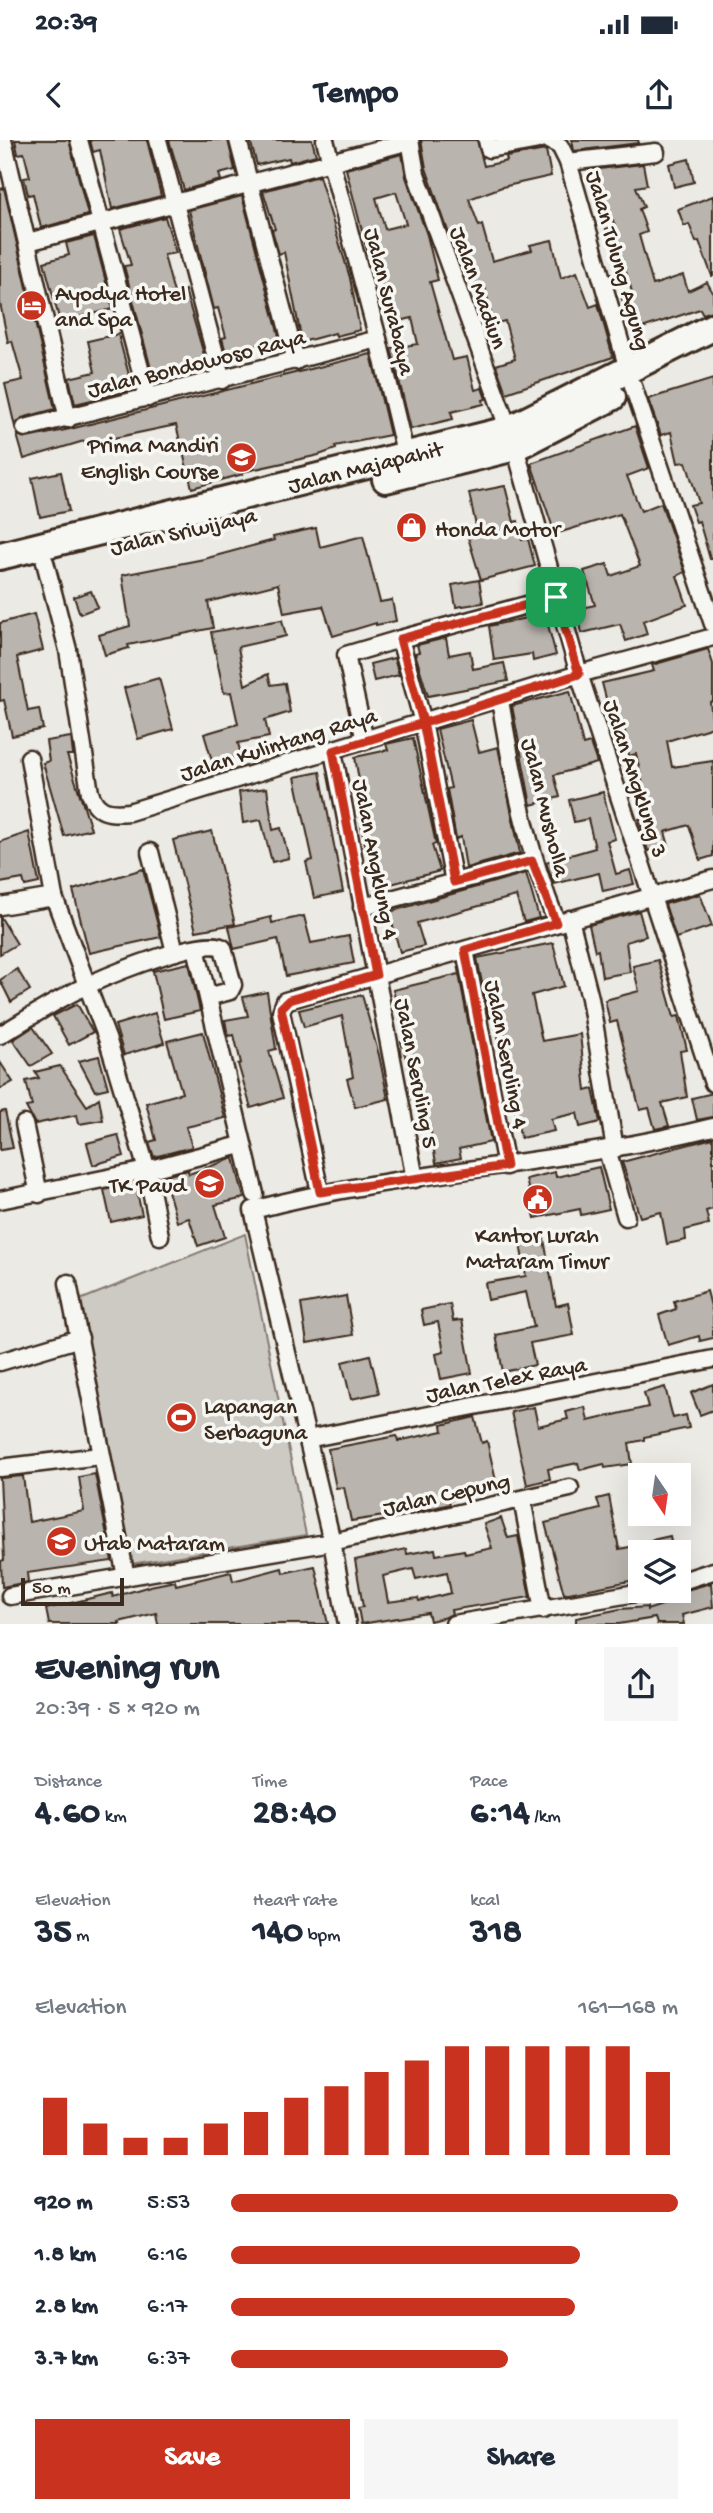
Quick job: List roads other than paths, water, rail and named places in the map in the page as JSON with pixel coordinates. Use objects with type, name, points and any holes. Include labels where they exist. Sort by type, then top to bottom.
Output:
[{"type":"main road","points":[[630,378],[713,327]]},
{"type":"main road","name":"Jalan Sriwijaya","points":[[0,572],[45,562],[166,525],[511,438],[630,378],[713,345]]},
{"type":"main road","points":[[0,556],[166,525]]},
{"type":"street","points":[[4,140],[68,419]]},
{"type":"street","points":[[79,140],[148,398]]},
{"type":"street","points":[[158,140],[222,380]]},
{"type":"street","points":[[238,140],[296,361]]},
{"type":"street","name":"Jalan Surabaya","points":[[325,140],[378,339],[408,465]]},
{"type":"street","points":[[28,242],[410,140]]},
{"type":"street","name":"Jalan Madiun","points":[[410,140],[416,174],[511,438],[556,597]]},
{"type":"street","points":[[487,140],[489,149],[539,140]]},
{"type":"street","name":"Jalan Tulung Agung","points":[[549,140],[560,146],[568,162],[630,378],[713,624]]},
{"type":"street","name":"Jalan Tulung Agung","points":[[568,162],[656,152]]},
{"type":"street","name":"Jalan Bondowoso Raya","points":[[25,428],[378,339]]},
{"type":"street","name":"Jalan Kulintang Raya","points":[[45,562],[68,650],[90,793],[100,810],[111,814],[129,812],[579,674],[713,637]]},
{"type":"street","points":[[365,741],[346,655],[556,597]]},
{"type":"street","name":"Jalan Angklung 3","points":[[556,597],[713,1083]]},
{"type":"street","points":[[400,639],[423,722],[454,882]]},
{"type":"street","name":"Jalan Musholla","points":[[500,700],[510,763],[532,861],[564,921],[590,998],[611,1150],[626,1217]]},
{"type":"street","name":"Jalan Angklung 4","points":[[333,751],[376,975]]},
{"type":"street","points":[[29,758],[54,897],[89,984],[147,1170],[160,1236]]},
{"type":"street","points":[[150,852],[175,953]]},
{"type":"street","points":[[362,907],[532,861]]},
{"type":"street","points":[[320,1192],[281,1008],[289,1000],[713,879]]},
{"type":"street","points":[[0,906],[54,897]]},
{"type":"street","points":[[0,1035],[89,984],[175,953],[220,946],[233,980],[230,990],[208,997]]},
{"type":"street","points":[[196,948],[241,1144],[256,1194]]},
{"type":"street","name":"Jalan Seruling 4","points":[[465,950],[506,1166]]},
{"type":"street","name":"Jalan Seruling 5","points":[[376,975],[415,1179]]},
{"type":"street","points":[[24,1124],[38,1194]]},
{"type":"street","points":[[347,1624],[332,1542],[253,1210],[320,1192],[611,1150],[713,1127]]},
{"type":"street","points":[[0,1200],[147,1170],[241,1144]]},
{"type":"street","points":[[68,1283],[126,1577]]},
{"type":"street","points":[[0,1362],[80,1338]]},
{"type":"street","name":"Jalan Telex Raya","points":[[307,1439],[713,1359]]},
{"type":"street","points":[[0,1468],[100,1456]]},
{"type":"street","name":"Jalan Cepung","points":[[10,1596],[332,1542],[570,1488]]},
{"type":"street","points":[[522,1499],[543,1610]]},
{"type":"street","points":[[691,1578],[713,1571]]},
{"type":"street","points":[[454,1624],[628,1595]]},
{"type":"place","name":"Ayodya Hotel and Spa","points":[[32,305]]},
{"type":"place","name":"Prima Mandiri English Course","points":[[242,457]]},
{"type":"place","name":"Honda Motor","points":[[412,528]]},
{"type":"place","name":"TK Paud","points":[[209,1184]]},
{"type":"place","name":"Kantor Lurah Mataram Timur","points":[[537,1200]]},
{"type":"place","name":"Lapangan Serbaguna","points":[[181,1418]]},
{"type":"place","name":"Utab Mataram","points":[[61,1542]]}]
